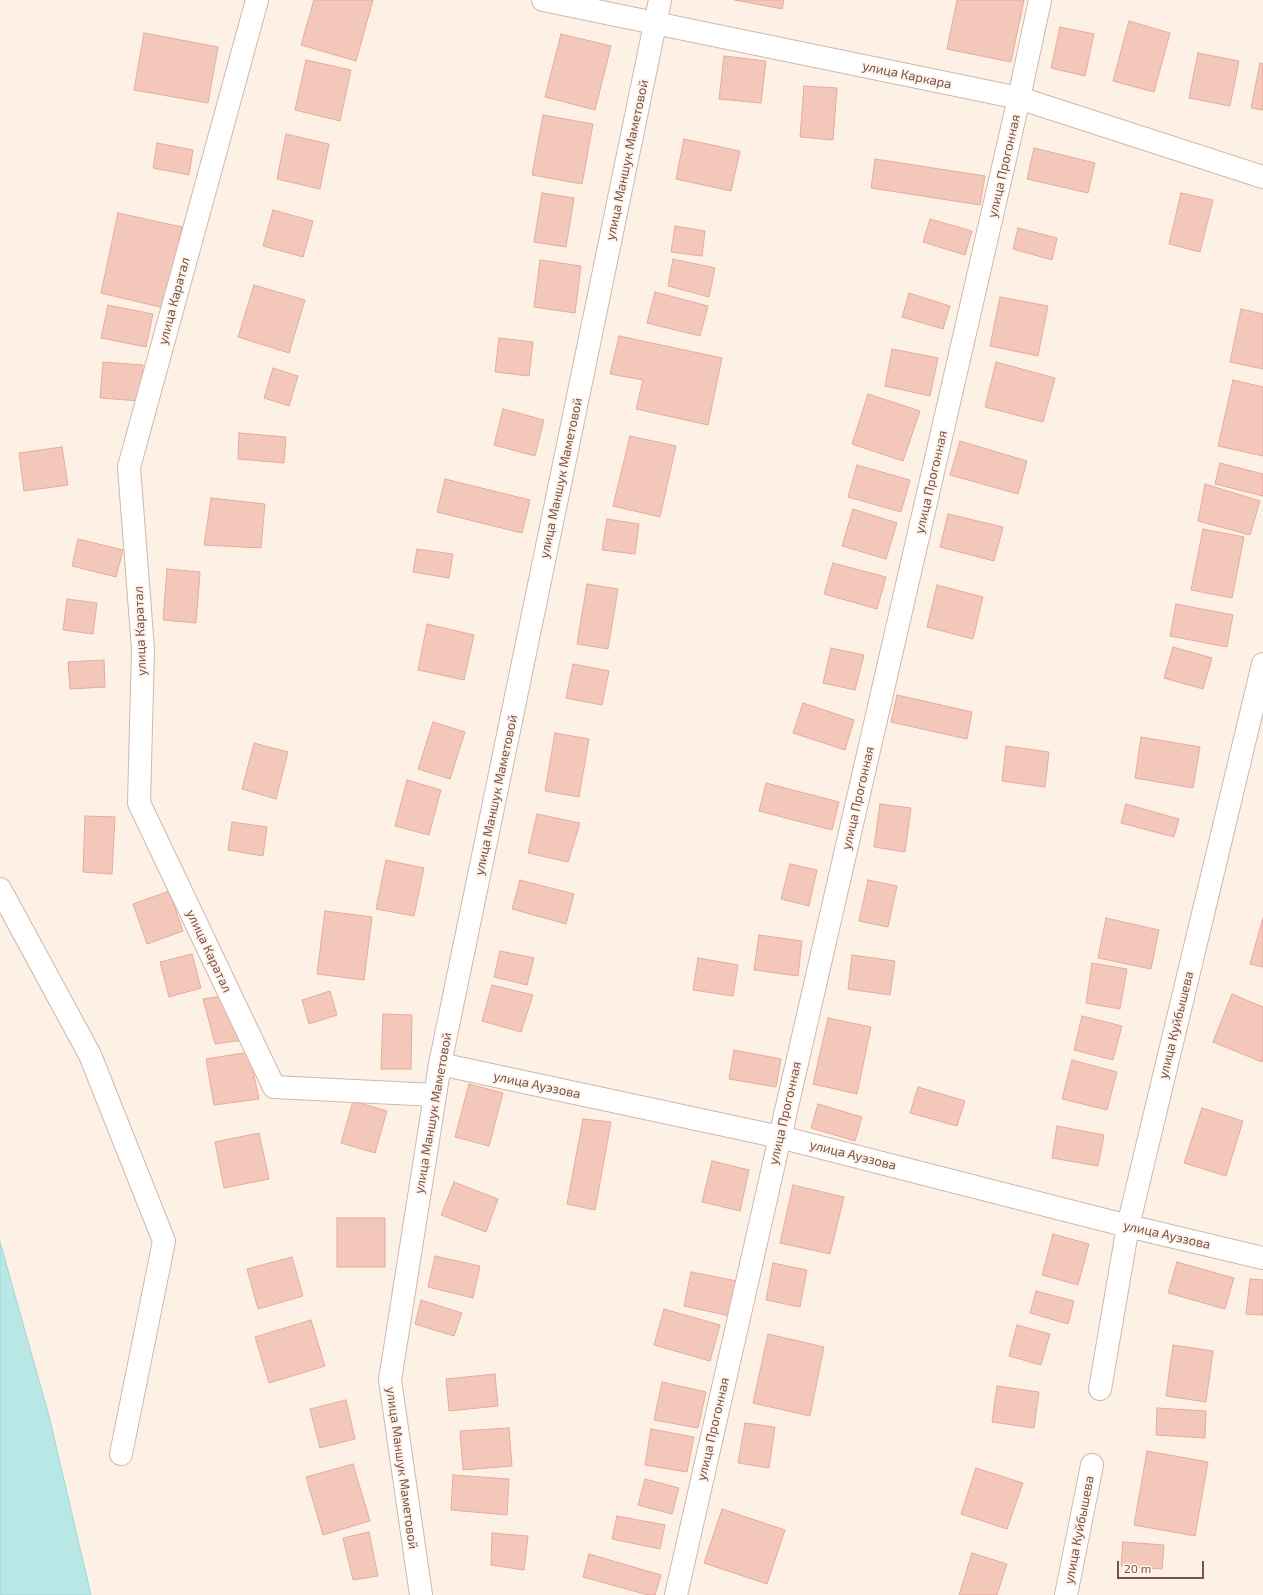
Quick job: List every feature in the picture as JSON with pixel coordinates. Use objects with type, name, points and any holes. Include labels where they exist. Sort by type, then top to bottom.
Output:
[{"type":"street","name":"улица Каратал","points":[[257,0],[129,467],[143,649],[139,803],[274,1087],[435,1095]]},
{"type":"street","name":"улица Каркара","points":[[543,0],[1019,98],[1263,177]]},
{"type":"street","name":"улица Маншук Маметовой","points":[[421,1595],[390,1380],[440,1064],[660,0]]},
{"type":"street","name":"улица Прогонная","points":[[676,1595],[1019,98],[1040,0]]},
{"type":"street","name":"улица Куйбышева","points":[[1100,1389],[1128,1226],[1263,664]]},
{"type":"street","points":[[0,889],[90,1055],[164,1241],[120,1454]]},
{"type":"street","name":"улица Ауэзова","points":[[440,1064],[780,1137],[1128,1226],[1263,1258]]},
{"type":"street","name":"улица Куйбышева","points":[[1066,1595],[1092,1465]]},
{"type":"water","points":[[0,1242],[49,1416],[91,1595],[0,1595]]},
{"type":"building","points":[[314,0],[373,0],[356,61],[301,45]]},
{"type":"building","points":[[735,0],[784,0],[782,9]]},
{"type":"building","points":[[957,0],[1024,0],[1011,62],[947,49]]},
{"type":"building","points":[[1129,21],[1170,33],[1154,92],[1113,81]]},
{"type":"building","points":[[1060,27],[1094,34],[1085,76],[1051,68]]},
{"type":"building","points":[[144,33],[218,47],[208,103],[134,90]]},
{"type":"building","points":[[561,34],[611,46],[595,110],[545,97]]},
{"type":"building","points":[[1198,53],[1239,61],[1230,106],[1189,98]]},
{"type":"building","points":[[724,56],[766,61],[761,103],[719,99]]},
{"type":"building","points":[[306,60],[351,70],[340,121],[295,110]]},
{"type":"building","points":[[1260,63],[1263,64],[1263,110],[1251,108]]},
{"type":"building","points":[[804,86],[837,88],[833,140],[800,137]]},
{"type":"building","points":[[543,115],[593,124],[582,184],[532,175]]},
{"type":"building","points":[[286,134],[329,144],[320,189],[277,179]]},
{"type":"building","points":[[684,139],[740,151],[731,191],[676,179]]},
{"type":"building","points":[[157,143],[193,150],[189,175],[153,168]]},
{"type":"building","points":[[1034,148],[1095,163],[1088,193],[1027,179]]},
{"type":"building","points":[[875,159],[985,176],[980,205],[871,188]]},
{"type":"building","points":[[542,193],[574,198],[566,247],[534,242]]},
{"type":"building","points":[[1181,193],[1213,200],[1200,252],[1169,244]]},
{"type":"building","points":[[273,210],[313,221],[303,257],[263,246]]},
{"type":"building","points":[[118,213],[182,227],[164,308],[101,293]]},
{"type":"building","points":[[930,219],[972,231],[965,255],[923,242]]},
{"type":"building","points":[[675,226],[705,231],[702,256],[671,252]]},
{"type":"building","points":[[1018,228],[1057,238],[1052,260],[1013,249]]},
{"type":"building","points":[[673,259],[715,268],[709,297],[668,286]]},
{"type":"building","points":[[540,260],[581,266],[575,313],[534,307]]},
{"type":"building","points":[[254,285],[305,300],[289,353],[238,337]]},
{"type":"building","points":[[655,292],[708,306],[700,336],[647,323]]},
{"type":"building","points":[[909,293],[950,306],[943,329],[902,317]]},
{"type":"building","points":[[1000,297],[1048,306],[1038,356],[990,346]]},
{"type":"building","points":[[108,305],[153,314],[146,347],[101,338]]},
{"type":"building","points":[[1241,309],[1263,314],[1263,369],[1230,362]]},
{"type":"building","points":[[619,336],[722,358],[708,425],[636,409],[643,380],[610,374]]},
{"type":"building","points":[[499,338],[533,342],[529,376],[495,372]]},
{"type":"building","points":[[892,349],[938,358],[930,396],[885,386]]},
{"type":"building","points":[[103,362],[143,365],[140,401],[100,398]]},
{"type":"building","points":[[996,362],[1055,378],[1043,422],[985,407]]},
{"type":"building","points":[[273,368],[298,376],[289,406],[264,398]]},
{"type":"building","points":[[1233,380],[1263,387],[1263,456],[1218,446]]},
{"type":"building","points":[[868,394],[920,411],[903,461],[852,444]]},
{"type":"building","points":[[503,409],[544,420],[535,456],[494,445]]},
{"type":"building","points":[[239,433],[286,437],[284,463],[238,459]]},
{"type":"building","points":[[630,436],[676,446],[660,517],[613,506]]},
{"type":"building","points":[[960,441],[1027,461],[1018,494],[950,475]]},
{"type":"building","points":[[62,447],[68,485],[24,491],[19,453]]},
{"type":"building","points":[[1220,463],[1263,474],[1263,496],[1215,484]]},
{"type":"building","points":[[857,465],[910,480],[901,512],[848,497]]},
{"type":"building","points":[[445,479],[530,500],[522,533],[437,512]]},
{"type":"building","points":[[1205,484],[1260,501],[1250,535],[1198,521]]},
{"type":"building","points":[[211,498],[265,504],[261,548],[204,545]]},
{"type":"building","points":[[853,509],[897,523],[886,559],[842,546]]},
{"type":"building","points":[[948,514],[1003,527],[994,561],[940,547]]},
{"type":"building","points":[[607,519],[639,524],[635,554],[602,550]]},
{"type":"building","points":[[1203,529],[1244,537],[1232,598],[1191,590]]},
{"type":"building","points":[[78,539],[123,550],[116,577],[72,566]]},
{"type":"building","points":[[417,549],[453,554],[449,578],[413,572]]},
{"type":"building","points":[[833,563],[886,577],[877,609],[824,594]]},
{"type":"building","points":[[167,569],[200,572],[196,623],[163,620]]},
{"type":"building","points":[[587,584],[618,589],[608,649],[577,644]]},
{"type":"building","points":[[937,585],[983,597],[973,639],[927,627]]},
{"type":"building","points":[[67,599],[97,603],[93,634],[63,630]]},
{"type":"building","points":[[1176,604],[1233,615],[1227,647],[1170,636]]},
{"type":"building","points":[[427,624],[474,635],[464,680],[418,670]]},
{"type":"building","points":[[1173,647],[1212,658],[1203,689],[1164,678]]},
{"type":"building","points":[[831,648],[864,655],[855,690],[823,683]]},
{"type":"building","points":[[104,660],[105,687],[70,689],[68,662]]},
{"type":"building","points":[[573,664],[609,671],[602,705],[566,698]]},
{"type":"building","points":[[897,695],[972,712],[967,739],[891,722]]},
{"type":"building","points":[[803,703],[854,720],[845,750],[793,733]]},
{"type":"building","points":[[433,722],[465,732],[450,779],[418,769]]},
{"type":"building","points":[[555,733],[589,739],[579,797],[545,791]]},
{"type":"building","points":[[1141,737],[1200,747],[1193,788],[1135,778]]},
{"type":"building","points":[[254,743],[288,752],[276,799],[242,789]]},
{"type":"building","points":[[1006,746],[1049,752],[1045,787],[1002,781]]},
{"type":"building","points":[[407,780],[441,790],[429,835],[395,826]]},
{"type":"building","points":[[766,783],[839,802],[832,830],[759,811]]},
{"type":"building","points":[[880,804],[911,808],[905,852],[874,847]]},
{"type":"building","points":[[1126,804],[1179,819],[1174,837],[1121,823]]},
{"type":"building","points":[[537,814],[580,823],[568,862],[528,853]]},
{"type":"building","points":[[85,816],[115,817],[112,874],[83,872]]},
{"type":"building","points":[[232,822],[267,827],[263,856],[228,850]]},
{"type":"building","points":[[386,860],[424,868],[414,916],[376,909]]},
{"type":"building","points":[[790,864],[817,870],[809,906],[781,899]]},
{"type":"building","points":[[520,880],[574,894],[566,924],[512,909]]},
{"type":"building","points":[[868,880],[897,886],[888,927],[859,921]]},
{"type":"building","points":[[169,891],[183,931],[147,944],[133,904]]},
{"type":"building","points":[[325,911],[372,917],[364,980],[317,974]]},
{"type":"building","points":[[1106,918],[1159,930],[1151,969],[1098,958]]},
{"type":"building","points":[[1263,918],[1263,967],[1250,964]]},
{"type":"building","points":[[759,935],[802,941],[798,976],[754,970]]},
{"type":"building","points":[[500,951],[534,958],[527,985],[494,977]]},
{"type":"building","points":[[192,954],[201,988],[169,997],[160,962]]},
{"type":"building","points":[[852,955],[895,961],[890,995],[848,989]]},
{"type":"building","points":[[698,958],[738,965],[733,996],[693,990]]},
{"type":"building","points":[[1092,963],[1127,969],[1120,1009],[1086,1003]]},
{"type":"building","points":[[492,985],[533,995],[521,1032],[482,1021]]},
{"type":"building","points":[[330,991],[337,1015],[309,1024],[302,1000]]},
{"type":"building","points":[[1232,994],[1263,1007],[1262,1062],[1213,1042]]},
{"type":"building","points":[[229,995],[243,1040],[215,1044],[203,999]]},
{"type":"building","points":[[383,1014],[412,1015],[411,1069],[381,1069]]},
{"type":"building","points":[[1082,1016],[1122,1026],[1113,1060],[1074,1050]]},
{"type":"building","points":[[828,1018],[871,1027],[857,1094],[813,1084]]},
{"type":"building","points":[[734,1050],[781,1059],[776,1087],[729,1079]]},
{"type":"building","points":[[249,1052],[259,1099],[214,1105],[206,1059]]},
{"type":"building","points":[[1072,1060],[1117,1072],[1107,1110],[1062,1099]]},
{"type":"building","points":[[469,1084],[503,1093],[489,1146],[455,1137]]},
{"type":"building","points":[[918,1087],[965,1101],[957,1126],[910,1113]]},
{"type":"building","points":[[353,1101],[387,1111],[375,1153],[341,1143]]},
{"type":"building","points":[[818,1104],[862,1117],[855,1141],[811,1128]]},
{"type":"building","points":[[1202,1108],[1243,1121],[1226,1176],[1184,1163]]},
{"type":"building","points":[[583,1119],[611,1122],[595,1210],[567,1204]]},
{"type":"building","points":[[1057,1126],[1104,1135],[1098,1166],[1052,1158]]},
{"type":"building","points":[[259,1133],[269,1179],[224,1188],[215,1142]]},
{"type":"building","points":[[712,1161],[749,1170],[740,1211],[702,1202]]},
{"type":"building","points":[[454,1182],[498,1199],[486,1232],[441,1215]]},
{"type":"building","points":[[793,1185],[844,1197],[830,1254],[780,1243]]},
{"type":"building","points":[[337,1218],[385,1218],[385,1267],[337,1267]]},
{"type":"building","points":[[1053,1234],[1089,1244],[1078,1285],[1042,1275]]},
{"type":"building","points":[[435,1256],[480,1266],[473,1298],[428,1287]]},
{"type":"building","points":[[292,1257],[303,1296],[258,1309],[247,1269]]},
{"type":"building","points":[[1177,1262],[1234,1278],[1225,1309],[1168,1293]]},
{"type":"building","points":[[773,1263],[807,1270],[800,1307],[766,1300]]},
{"type":"building","points":[[691,1272],[737,1281],[730,1316],[684,1306]]},
{"type":"building","points":[[1250,1279],[1263,1280],[1263,1315],[1246,1314]]},
{"type":"building","points":[[1036,1291],[1074,1301],[1068,1324],[1030,1313]]},
{"type":"building","points":[[421,1300],[462,1313],[454,1336],[415,1324]]},
{"type":"building","points":[[664,1309],[720,1325],[710,1361],[654,1345]]},
{"type":"building","points":[[311,1320],[325,1366],[269,1383],[255,1337]]},
{"type":"building","points":[[1017,1325],[1050,1334],[1041,1365],[1009,1356]]},
{"type":"building","points":[[768,1334],[824,1347],[810,1416],[753,1403]]},
{"type":"building","points":[[1173,1345],[1213,1351],[1206,1402],[1166,1396]]},
{"type":"building","points":[[495,1374],[498,1406],[449,1411],[446,1379]]},
{"type":"building","points":[[662,1382],[706,1392],[698,1428],[654,1420]]},
{"type":"building","points":[[997,1386],[1039,1392],[1034,1428],[992,1422]]},
{"type":"building","points":[[346,1400],[355,1439],[320,1448],[310,1409]]},
{"type":"building","points":[[1157,1408],[1206,1411],[1205,1438],[1156,1435]]},
{"type":"building","points":[[745,1423],[775,1427],[769,1468],[738,1463]]},
{"type":"building","points":[[509,1428],[512,1466],[463,1470],[460,1431]]},
{"type":"building","points":[[651,1429],[694,1437],[687,1472],[645,1465]]},
{"type":"building","points":[[1147,1451],[1208,1462],[1195,1536],[1134,1525]]},
{"type":"building","points":[[353,1464],[370,1521],[323,1535],[306,1477]]},
{"type":"building","points":[[976,1468],[1023,1483],[1007,1529],[961,1514]]},
{"type":"building","points":[[453,1475],[509,1479],[507,1515],[451,1510]]},
{"type":"building","points":[[645,1479],[679,1488],[672,1514],[638,1505]]},
{"type":"building","points":[[722,1509],[785,1530],[767,1584],[704,1563]]},
{"type":"building","points":[[617,1516],[665,1525],[660,1549],[612,1539]]},
{"type":"building","points":[[369,1532],[378,1576],[353,1580],[343,1538]]},
{"type":"building","points":[[492,1533],[528,1536],[524,1570],[491,1565]]},
{"type":"building","points":[[1123,1542],[1164,1545],[1162,1569],[1121,1566]]},
{"type":"building","points":[[972,1553],[1007,1564],[997,1595],[959,1595]]},
{"type":"building","points":[[589,1554],[661,1575],[655,1595],[648,1595],[583,1577]]}]
